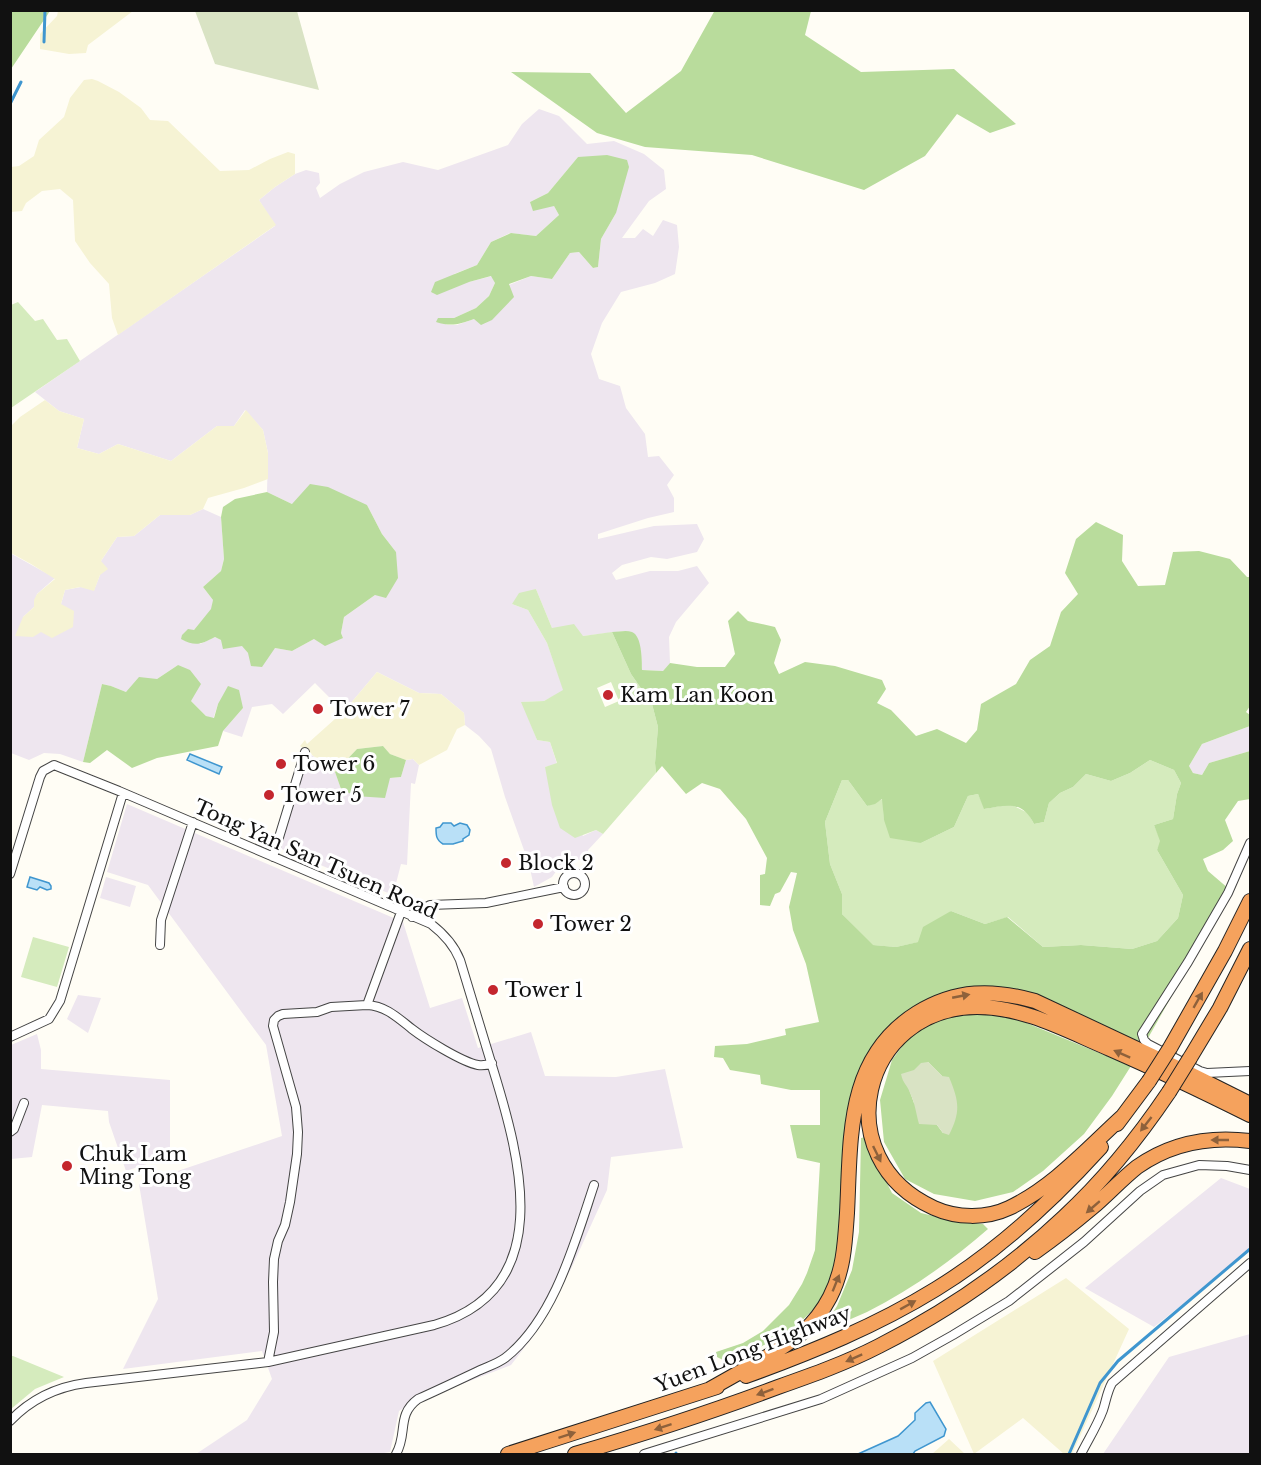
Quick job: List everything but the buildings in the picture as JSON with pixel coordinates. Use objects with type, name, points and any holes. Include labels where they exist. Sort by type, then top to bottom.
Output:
[{"type":"highway","name":"Yuen Long Highway","points":[[508,1455],[710,1389],[805,1355],[898,1311],[938,1288],[980,1259],[1048,1202],[1103,1144],[1170,1048],[1251,901]]},
{"type":"highway","name":"Yuen Long Highway","points":[[575,1455],[758,1395],[845,1362],[929,1320],[994,1276],[1064,1217],[1142,1130],[1169,1092],[1220,1008],[1251,949]]},
{"type":"highway","points":[[710,1389],[795,1340],[814,1322],[829,1300],[840,1275],[845,1248],[850,1151],[858,1092],[865,1071],[890,1034],[907,1019],[926,1008],[947,999],[980,993],[1013,995],[1035,1001],[1251,1104]]},
{"type":"highway","points":[[1122,1117],[1037,1192],[1008,1208],[975,1216],[941,1211],[921,1202],[903,1189],[879,1159],[868,1124],[870,1097],[875,1076],[881,1063],[897,1041],[932,1016],[946,1011],[971,1008],[1008,1010],[1046,1021],[1166,1074],[1251,1115]]},
{"type":"highway","points":[[994,1276],[1049,1242],[1137,1168],[1160,1154],[1199,1141],[1251,1142]]},
{"type":"street","points":[[273,857],[305,752]]},
{"type":"street","name":"Tong Yan San Tsuen Road","points":[[10,874],[40,777],[43,771],[54,765],[431,924],[448,940],[457,953],[507,1112],[521,1196],[518,1243],[511,1263],[501,1280],[488,1296],[473,1308],[445,1322],[268,1362],[64,1387],[33,1401],[10,1421]]},
{"type":"street","points":[[10,1037],[49,1019],[60,1001],[123,793]]},
{"type":"street","points":[[160,945],[161,920],[193,822]]},
{"type":"street","points":[[1251,843],[1217,913],[1188,963],[1142,1033],[1144,1040],[1151,1046],[1200,1071],[1211,1074],[1251,1071]]},
{"type":"street","points":[[412,916],[430,905],[486,903],[564,887]]},
{"type":"street","points":[[368,1005],[401,912]]},
{"type":"street","points":[[268,1362],[274,1332],[274,1259],[290,1202],[298,1132],[296,1107],[273,1026],[274,1020],[283,1014],[317,1012],[331,1007],[379,1006],[429,1040],[469,1062],[480,1066],[492,1063]]},
{"type":"street","points":[[10,1132],[14,1129],[24,1103]]},
{"type":"street","points":[[644,1455],[821,1399],[912,1358],[1009,1301],[1084,1242],[1140,1191],[1163,1175],[1199,1165],[1251,1170]]},
{"type":"street","points":[[396,1455],[402,1439],[405,1415],[412,1403],[503,1359],[530,1332],[566,1269],[594,1185]]},
{"type":"street","points":[[1081,1455],[1104,1408],[1107,1392],[1112,1383],[1251,1263]]},
{"type":"shaded area","points":[[58,10],[133,11],[88,45],[86,53],[69,54],[40,49],[40,34],[57,16]]},
{"type":"shaded area","points":[[92,79],[119,92],[141,108],[150,120],[168,121],[220,171],[249,170],[288,152],[295,154],[295,174],[259,200],[276,225],[118,335],[112,318],[109,284],[90,263],[75,241],[73,200],[60,189],[42,191],[26,203],[22,211],[11,212],[11,167],[19,166],[34,156],[39,140],[64,117],[70,98],[84,80]]},
{"type":"shaded area","points":[[539,109],[559,116],[587,144],[614,141],[644,154],[664,170],[666,189],[649,201],[622,238],[635,238],[643,229],[653,236],[663,220],[677,225],[679,247],[675,274],[655,283],[621,292],[602,323],[591,354],[599,379],[620,386],[626,408],[645,434],[648,457],[659,456],[674,475],[667,485],[674,498],[674,512],[598,534],[598,539],[654,526],[697,524],[704,539],[697,552],[667,559],[651,557],[622,565],[612,573],[616,580],[650,571],[678,571],[697,566],[709,583],[676,622],[669,637],[670,663],[663,671],[642,670],[641,650],[624,631],[583,636],[552,628],[536,589],[512,604],[528,610],[547,643],[564,691],[544,701],[522,702],[537,740],[550,742],[557,764],[545,767],[583,836],[596,830],[603,834],[588,850],[592,863],[576,859],[562,863],[552,877],[534,887],[529,864],[491,749],[465,725],[464,713],[441,694],[419,693],[377,672],[345,710],[315,683],[283,714],[272,704],[252,707],[242,737],[223,731],[243,708],[218,704],[213,719],[206,716],[191,701],[178,665],[157,679],[147,679],[126,692],[102,684],[83,762],[60,754],[44,753],[29,760],[11,753],[10,553],[55,578],[37,594],[34,607],[23,617],[61,604],[65,590],[81,587],[94,590],[100,575],[101,561],[117,537],[134,536],[160,515],[190,515],[203,509],[221,517],[224,559],[221,571],[203,587],[213,600],[212,609],[194,630],[200,644],[215,637],[242,645],[248,653],[275,648],[292,651],[314,639],[343,638],[341,633],[344,617],[375,595],[396,552],[382,534],[367,505],[292,504],[267,492],[268,453],[263,430],[245,410],[234,426],[217,426],[171,461],[118,444],[99,454],[77,448],[84,419],[59,411],[35,392],[275,226],[259,200],[295,174],[306,170],[319,173],[320,183],[316,188],[320,198],[340,184],[364,172],[403,162],[438,170],[508,145],[522,124]],"holes":[[[578,157],[616,213],[601,239],[598,267],[593,268],[579,252],[570,253],[552,279],[531,276],[509,285],[474,319],[457,325],[447,325],[438,318],[454,318],[476,308],[489,296],[495,283],[492,276],[469,282],[454,274],[477,265],[491,242],[510,233],[536,236],[559,215],[554,206],[530,202],[548,193]]]},
{"type":"shaded area","points":[[45,400],[59,411],[84,419],[77,448],[99,454],[118,444],[171,461],[217,426],[234,426],[246,410],[263,430],[268,453],[268,479],[208,498],[203,509],[190,515],[160,515],[134,536],[117,537],[101,561],[108,569],[100,575],[94,591],[80,587],[65,590],[61,604],[74,611],[73,627],[52,638],[41,632],[33,637],[15,636],[23,617],[34,607],[37,594],[55,579],[11,553],[11,426]]},
{"type":"shaded area","points":[[377,672],[419,693],[441,694],[464,713],[465,725],[457,729],[447,750],[419,765],[413,759],[406,760],[390,754],[383,746],[357,749],[335,772],[300,746],[305,740],[307,744],[345,710]]},
{"type":"shaded area","points":[[1250,726],[1250,751],[1209,763],[1202,775],[1193,773],[1189,766],[1202,744]]},
{"type":"shaded area","points":[[302,748],[335,772],[341,789],[401,777],[406,760],[413,759],[419,765],[415,784],[411,783],[407,865],[401,864],[393,895],[272,845],[275,842]]},
{"type":"shaded area","points":[[127,804],[403,922],[430,1008],[462,998],[478,1048],[531,1032],[545,1076],[616,1077],[665,1069],[683,1148],[611,1157],[607,1190],[571,1269],[535,1334],[511,1365],[412,1403],[399,1411],[390,1452],[378,1454],[196,1454],[247,1420],[272,1379],[262,1351],[123,1369],[158,1299],[139,1184],[282,1136],[266,1045],[148,885],[107,872]]},
{"type":"shaded area","points":[[106,877],[136,886],[130,907],[100,898]]},
{"type":"shaded area","points":[[78,995],[101,998],[88,1033],[67,1019]]},
{"type":"shaded area","points":[[37,1034],[41,1050],[41,1069],[170,1080],[170,1156],[126,1171],[109,1122],[108,1111],[42,1105],[32,1157],[11,1159],[11,1045]]},
{"type":"shaded area","points":[[1221,1178],[1250,1189],[1250,1251],[1154,1327],[1085,1288]]},
{"type":"shaded area","points":[[1066,1278],[1129,1329],[1072,1454],[1064,1454],[1023,1418],[974,1454],[933,1361]]},
{"type":"shaded area","points":[[1250,1334],[1250,1454],[1103,1454],[1169,1357]]},
{"type":"shaded area","points":[[949,1439],[965,1454],[932,1454]]},
{"type":"green space","points":[[715,10],[811,11],[805,35],[861,72],[954,69],[1016,124],[990,133],[957,114],[925,156],[864,190],[752,155],[645,147],[597,133],[511,72],[590,73],[626,113],[681,71]]},
{"type":"green space","points":[[10,11],[50,11],[11,69]]},
{"type":"green space","points":[[195,11],[297,11],[319,90],[215,64]]},
{"type":"green space","points":[[607,155],[627,160],[629,167],[616,213],[601,239],[598,267],[593,268],[579,252],[570,253],[552,279],[531,276],[509,284],[514,297],[492,320],[481,325],[474,319],[455,324],[436,322],[438,318],[454,318],[476,308],[489,296],[495,283],[491,276],[437,295],[431,292],[435,282],[477,265],[491,242],[511,233],[536,236],[559,215],[554,206],[533,211],[530,202],[548,193],[578,157]]},
{"type":"green space","points":[[18,302],[35,321],[43,319],[57,340],[67,339],[80,361],[11,408],[11,305]]},
{"type":"green space","points":[[310,484],[328,487],[367,505],[382,534],[396,552],[398,578],[386,598],[375,595],[344,617],[341,633],[343,638],[325,646],[314,639],[292,651],[275,648],[262,667],[251,666],[248,653],[242,646],[223,649],[221,640],[215,637],[198,644],[181,639],[188,629],[194,630],[211,609],[213,600],[203,587],[221,571],[224,559],[221,517],[223,507],[235,499],[267,492],[292,504]]},
{"type":"green space","points":[[1096,522],[1123,535],[1122,561],[1138,586],[1165,585],[1173,552],[1199,551],[1230,559],[1247,577],[1250,577],[1250,706],[1246,712],[1250,715],[1250,726],[1202,744],[1189,766],[1193,773],[1202,775],[1209,763],[1250,751],[1250,799],[1238,801],[1225,820],[1233,841],[1223,850],[1203,859],[1208,871],[1229,889],[1143,1047],[1067,1011],[963,990],[867,1070],[836,1268],[820,1303],[791,1331],[756,1349],[723,1360],[717,1357],[716,1352],[743,1343],[763,1331],[789,1305],[802,1284],[815,1250],[820,1163],[797,1158],[790,1125],[820,1125],[820,1090],[791,1090],[761,1084],[760,1075],[730,1070],[723,1058],[714,1057],[715,1046],[747,1044],[786,1035],[785,1029],[819,1022],[806,964],[793,930],[789,907],[797,873],[791,872],[780,892],[775,894],[770,906],[760,905],[760,875],[765,874],[767,858],[746,819],[720,789],[702,783],[686,794],[662,766],[656,773],[658,727],[652,704],[631,674],[612,632],[627,631],[635,634],[641,649],[642,670],[663,671],[670,663],[697,667],[725,667],[735,654],[728,621],[738,611],[748,621],[775,627],[781,640],[774,663],[779,674],[805,662],[835,666],[882,680],[886,689],[877,703],[891,710],[916,736],[937,729],[966,743],[977,730],[981,704],[1016,684],[1030,660],[1050,646],[1061,612],[1078,594],[1065,573],[1076,539]],"holes":[[[1150,760],[1174,770],[1181,783],[1173,819],[1154,825],[1160,841],[1157,850],[1183,895],[1178,918],[1157,941],[1132,949],[1081,945],[1043,947],[1007,917],[985,924],[951,911],[923,927],[918,942],[896,947],[873,945],[842,914],[842,894],[830,864],[825,822],[842,780],[848,780],[867,806],[882,799],[884,820],[890,838],[921,843],[954,827],[968,796],[978,794],[984,809],[1007,806],[1019,808],[1029,816],[1034,824],[1044,822],[1049,803],[1060,793],[1073,787],[1086,774],[1111,781],[1130,773]]]},
{"type":"green space","points":[[536,589],[552,628],[574,624],[583,636],[612,632],[631,674],[652,704],[658,727],[656,773],[603,834],[596,830],[575,838],[560,828],[552,805],[545,767],[557,763],[550,742],[537,740],[521,702],[544,701],[563,690],[547,643],[528,610],[512,604],[519,593]],"holes":[[[611,682],[619,701],[605,707],[597,688]]]},
{"type":"green space","points":[[178,665],[190,670],[201,684],[191,701],[206,716],[214,718],[218,704],[228,686],[239,690],[243,708],[223,731],[218,746],[157,758],[132,768],[107,750],[90,763],[83,762],[102,684],[126,692],[139,677],[157,679]]},
{"type":"green space","points":[[383,746],[390,754],[406,760],[401,777],[390,778],[385,798],[355,796],[341,789],[335,772],[357,749]]},
{"type":"green space","points":[[1150,760],[1174,770],[1181,783],[1173,819],[1154,825],[1161,841],[1157,850],[1183,895],[1178,918],[1157,941],[1132,949],[1081,945],[1043,947],[1008,917],[985,924],[951,911],[919,942],[896,947],[872,945],[842,914],[842,894],[830,864],[825,822],[842,780],[848,780],[867,806],[883,799],[884,820],[921,843],[954,827],[968,796],[978,794],[985,809],[1010,804],[1028,813],[1034,824],[1044,822],[1049,803],[1060,793],[1073,787],[1086,774],[1111,781],[1130,773]]},
{"type":"green space","points":[[33,937],[69,947],[57,987],[21,977]]},
{"type":"green space","points":[[979,1012],[1017,1019],[1131,1066],[1084,1134],[1043,1171],[1013,1192],[975,1201],[934,1194],[905,1179],[884,1142],[880,1100],[892,1060],[912,1033],[943,1018]],"holes":[[[928,1062],[942,1076],[943,1133],[914,1103],[909,1089]]]},
{"type":"green space","points":[[928,1062],[942,1076],[949,1077],[955,1093],[957,1112],[949,1135],[943,1133],[937,1125],[919,1124],[913,1101],[901,1074],[914,1070],[921,1063]]},
{"type":"green space","points":[[866,1137],[892,1193],[921,1213],[950,1220],[983,1224],[988,1229],[915,1285],[867,1312],[828,1328],[826,1323],[837,1306],[852,1270],[859,1232],[861,1138]]},
{"type":"green space","points":[[11,1356],[64,1377],[35,1389],[11,1409]]},
{"type":"water","points":[[190,754],[222,767],[219,774],[187,760]]},
{"type":"water","points":[[443,823],[451,823],[454,826],[460,823],[467,825],[470,830],[469,835],[463,841],[443,844],[437,837],[436,828]]},
{"type":"water","points":[[30,877],[49,883],[51,889],[40,887],[37,890],[27,887]]},
{"type":"water","points":[[930,1402],[946,1429],[944,1436],[913,1454],[858,1454],[898,1436],[915,1420],[915,1413]]},
{"type":"waterway","points":[[44,42],[45,10]]},
{"type":"waterway","points":[[10,104],[21,82]]},
{"type":"waterway","points":[[1069,1454],[1100,1383],[1118,1361],[1250,1249]]},
{"type":"place","name":"Kam Lan Koon","points":[[608,695]]},
{"type":"place","name":"Tower 7","points":[[318,709]]},
{"type":"place","name":"Tower 6","points":[[281,764]]},
{"type":"place","name":"Tower 5","points":[[269,795]]},
{"type":"place","name":"Block 2","points":[[506,863]]},
{"type":"place","name":"Tower 2","points":[[538,924]]},
{"type":"place","name":"Tower 1","points":[[493,990]]},
{"type":"place","name":"Chuk Lam Ming Tong","points":[[67,1166]]}]
